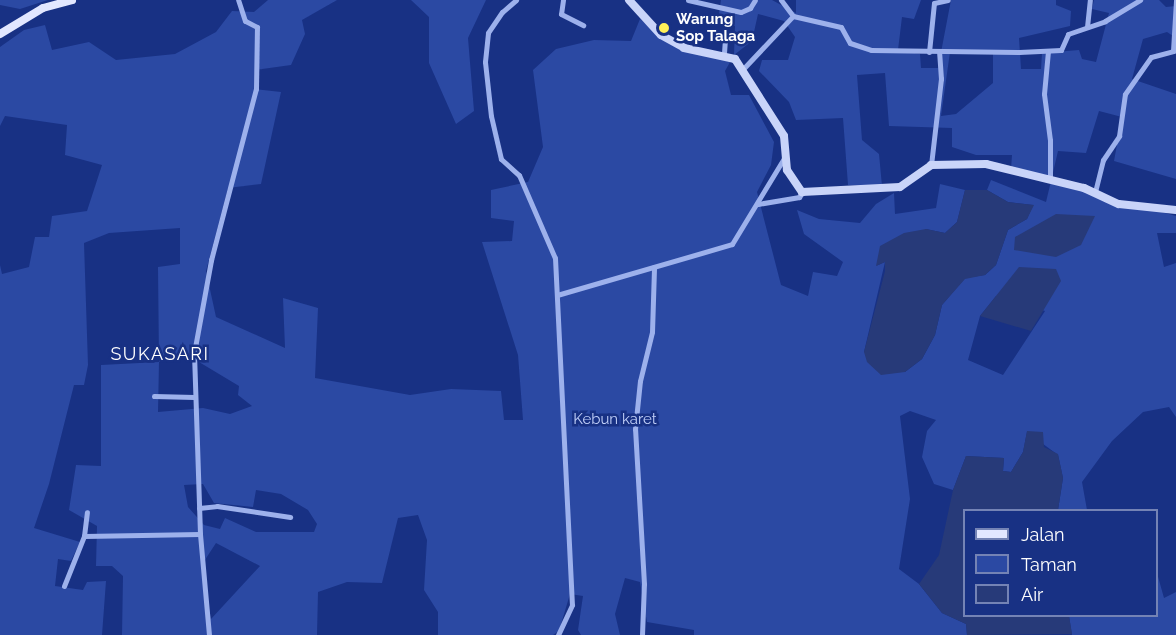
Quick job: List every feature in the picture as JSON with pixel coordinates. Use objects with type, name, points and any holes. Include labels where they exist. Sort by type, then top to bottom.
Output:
[{"type":"main road","points":[[0,34],[43,8],[72,0]]},
{"type":"street","points":[[208,635],[200,534],[194,397],[197,324],[256,89],[257,27],[245,21],[238,0]]},
{"type":"street","points":[[516,0],[493,24],[484,48],[491,116],[501,159],[519,175],[555,258],[572,605],[558,635]]},
{"type":"street","points":[[563,0],[561,14],[583,25]]},
{"type":"street","points":[[629,0],[661,35],[684,48],[724,53],[743,69],[784,136],[784,158],[791,179],[802,192]]},
{"type":"street","points":[[688,0],[741,12],[750,8],[755,0]]},
{"type":"street","points":[[781,0],[793,16],[841,27],[850,43],[870,50],[939,52],[1061,51],[1068,34],[1105,21],[1140,0]]},
{"type":"street","points":[[929,51],[934,3],[948,0]]},
{"type":"street","points":[[1087,27],[1090,0]]},
{"type":"street","points":[[1095,192],[1103,160],[1119,136],[1125,94],[1151,57],[1173,55],[1176,0]]},
{"type":"street","points":[[743,69],[793,16]]},
{"type":"street","points":[[724,53],[725,39]]},
{"type":"street","points":[[1048,51],[1044,94],[1050,140],[1050,178]]},
{"type":"street","points":[[931,165],[940,79],[939,52]]},
{"type":"street","points":[[557,295],[732,244],[758,204],[772,174],[784,158]]},
{"type":"street","points":[[802,192],[900,187],[931,165],[986,164],[1050,178],[1095,192],[1119,204],[1176,210]]},
{"type":"street","points":[[758,204],[799,197],[802,192]]},
{"type":"street","points":[[642,635],[644,584],[635,429],[640,381],[652,332],[654,267]]},
{"type":"street","points":[[154,396],[194,397]]},
{"type":"street","points":[[199,508],[217,506],[290,517]]},
{"type":"street","points":[[64,586],[84,536],[87,512]]},
{"type":"street","points":[[84,536],[200,534]]},
{"type":"green space","points":[[0,0],[48,0],[20,9],[0,5]]},
{"type":"green space","name":"Kebun karet","points":[[268,0],[337,0],[302,20],[305,34],[291,65],[255,70],[254,89],[281,92],[261,184],[228,188],[206,271],[216,317],[285,348],[283,298],[318,308],[315,378],[410,395],[451,389],[501,391],[504,420],[523,420],[518,355],[482,242],[512,241],[514,221],[491,218],[491,190],[528,182],[543,147],[533,70],[556,49],[594,40],[631,41],[640,19],[665,38],[685,47],[734,55],[725,71],[731,95],[749,95],[774,142],[771,165],[757,192],[781,285],[808,296],[813,272],[837,276],[843,262],[804,234],[797,210],[819,219],[860,223],[876,204],[894,193],[895,214],[936,208],[940,184],[965,190],[957,222],[945,233],[926,229],[876,266],[885,262],[864,352],[905,372],[922,359],[935,335],[942,305],[965,278],[985,275],[996,265],[1008,230],[1027,219],[1033,205],[1008,202],[987,190],[991,180],[1046,202],[1051,181],[1176,216],[1176,233],[1157,233],[1164,267],[1176,263],[1176,417],[1169,407],[1143,412],[1112,441],[1082,482],[1087,509],[1058,509],[1063,478],[1058,455],[1027,432],[1023,452],[1011,472],[1003,471],[1004,458],[966,456],[953,490],[934,484],[922,457],[927,431],[936,420],[910,411],[900,416],[910,499],[899,569],[919,584],[942,613],[966,624],[967,635],[694,635],[694,630],[647,622],[640,582],[625,578],[615,614],[620,635],[581,635],[578,630],[583,596],[570,594],[559,631],[553,635],[438,635],[438,612],[424,590],[427,540],[418,515],[398,518],[382,583],[347,582],[318,592],[317,635],[122,635],[123,576],[112,566],[96,566],[97,526],[69,510],[76,465],[101,466],[101,365],[159,362],[158,267],[180,264],[180,228],[109,233],[84,243],[88,365],[84,385],[74,385],[49,484],[34,528],[80,542],[71,561],[58,559],[55,586],[83,590],[87,582],[106,581],[102,635],[0,635],[0,265],[2,274],[29,267],[35,237],[49,237],[52,216],[87,211],[102,165],[65,155],[67,125],[5,116],[0,126],[0,47],[24,30],[45,25],[52,50],[89,42],[116,60],[175,54],[216,32],[232,11],[254,12]],"holes":[[[996,296],[1045,311],[1003,375],[968,360],[980,316]],[[189,356],[239,386],[238,395],[252,406],[230,414],[203,408],[158,412],[159,362]],[[203,484],[214,503],[253,507],[256,490],[281,494],[308,510],[317,524],[314,532],[256,532],[225,518],[220,529],[204,525],[188,507],[184,485]],[[216,543],[260,566],[211,619],[201,566]]]},
{"type":"green space","points":[[411,0],[486,0],[468,38],[474,111],[456,124],[429,63],[429,17]]},
{"type":"green space","points":[[721,0],[772,0],[796,13],[796,0],[921,0],[914,19],[902,17],[898,50],[920,54],[921,68],[938,68],[951,0],[1056,0],[1056,5],[1071,11],[1070,26],[1019,38],[1021,69],[1041,69],[1042,53],[1079,50],[1082,59],[1096,62],[1109,13],[1092,9],[1094,0],[1159,0],[1166,7],[1176,6],[1176,38],[1167,32],[1143,39],[1132,79],[1176,94],[1176,179],[1114,161],[1122,117],[1099,111],[1086,153],[1058,151],[1051,181],[1011,169],[1012,155],[976,155],[952,147],[952,128],[889,126],[885,73],[857,75],[862,140],[879,154],[882,186],[848,185],[843,118],[796,120],[789,102],[759,71],[762,60],[788,60],[795,37],[784,21],[758,14],[752,41],[734,55],[735,26],[718,20]],"holes":[[[950,52],[993,52],[993,83],[956,114],[941,116]]]},
{"type":"green space","points":[[1158,577],[1164,598],[1176,592],[1176,635],[1072,635],[1069,617],[1158,617]]},
{"type":"water","points":[[965,190],[987,190],[1008,202],[1034,205],[1027,219],[1008,230],[996,265],[985,275],[965,279],[942,305],[935,335],[922,359],[905,372],[881,375],[867,362],[864,352],[885,271],[885,262],[876,266],[880,246],[904,233],[926,229],[945,233],[957,222]]},
{"type":"water","points":[[1056,214],[1095,216],[1081,245],[1056,257],[1014,250],[1015,237]]},
{"type":"water","points":[[1019,267],[1056,269],[1061,281],[1031,331],[980,316]]},
{"type":"water","points":[[1027,431],[1043,432],[1044,447],[1058,454],[1063,478],[1058,509],[963,509],[963,617],[1069,617],[1072,634],[967,635],[966,624],[942,613],[919,584],[939,555],[953,490],[966,456],[1004,458],[1003,471],[1011,472],[1023,452]]},
{"type":"place","name":"Warung Sop Talaga","points":[[664,28]]},
{"type":"district","name":"SUKASARI","points":[[160,354]]}]
